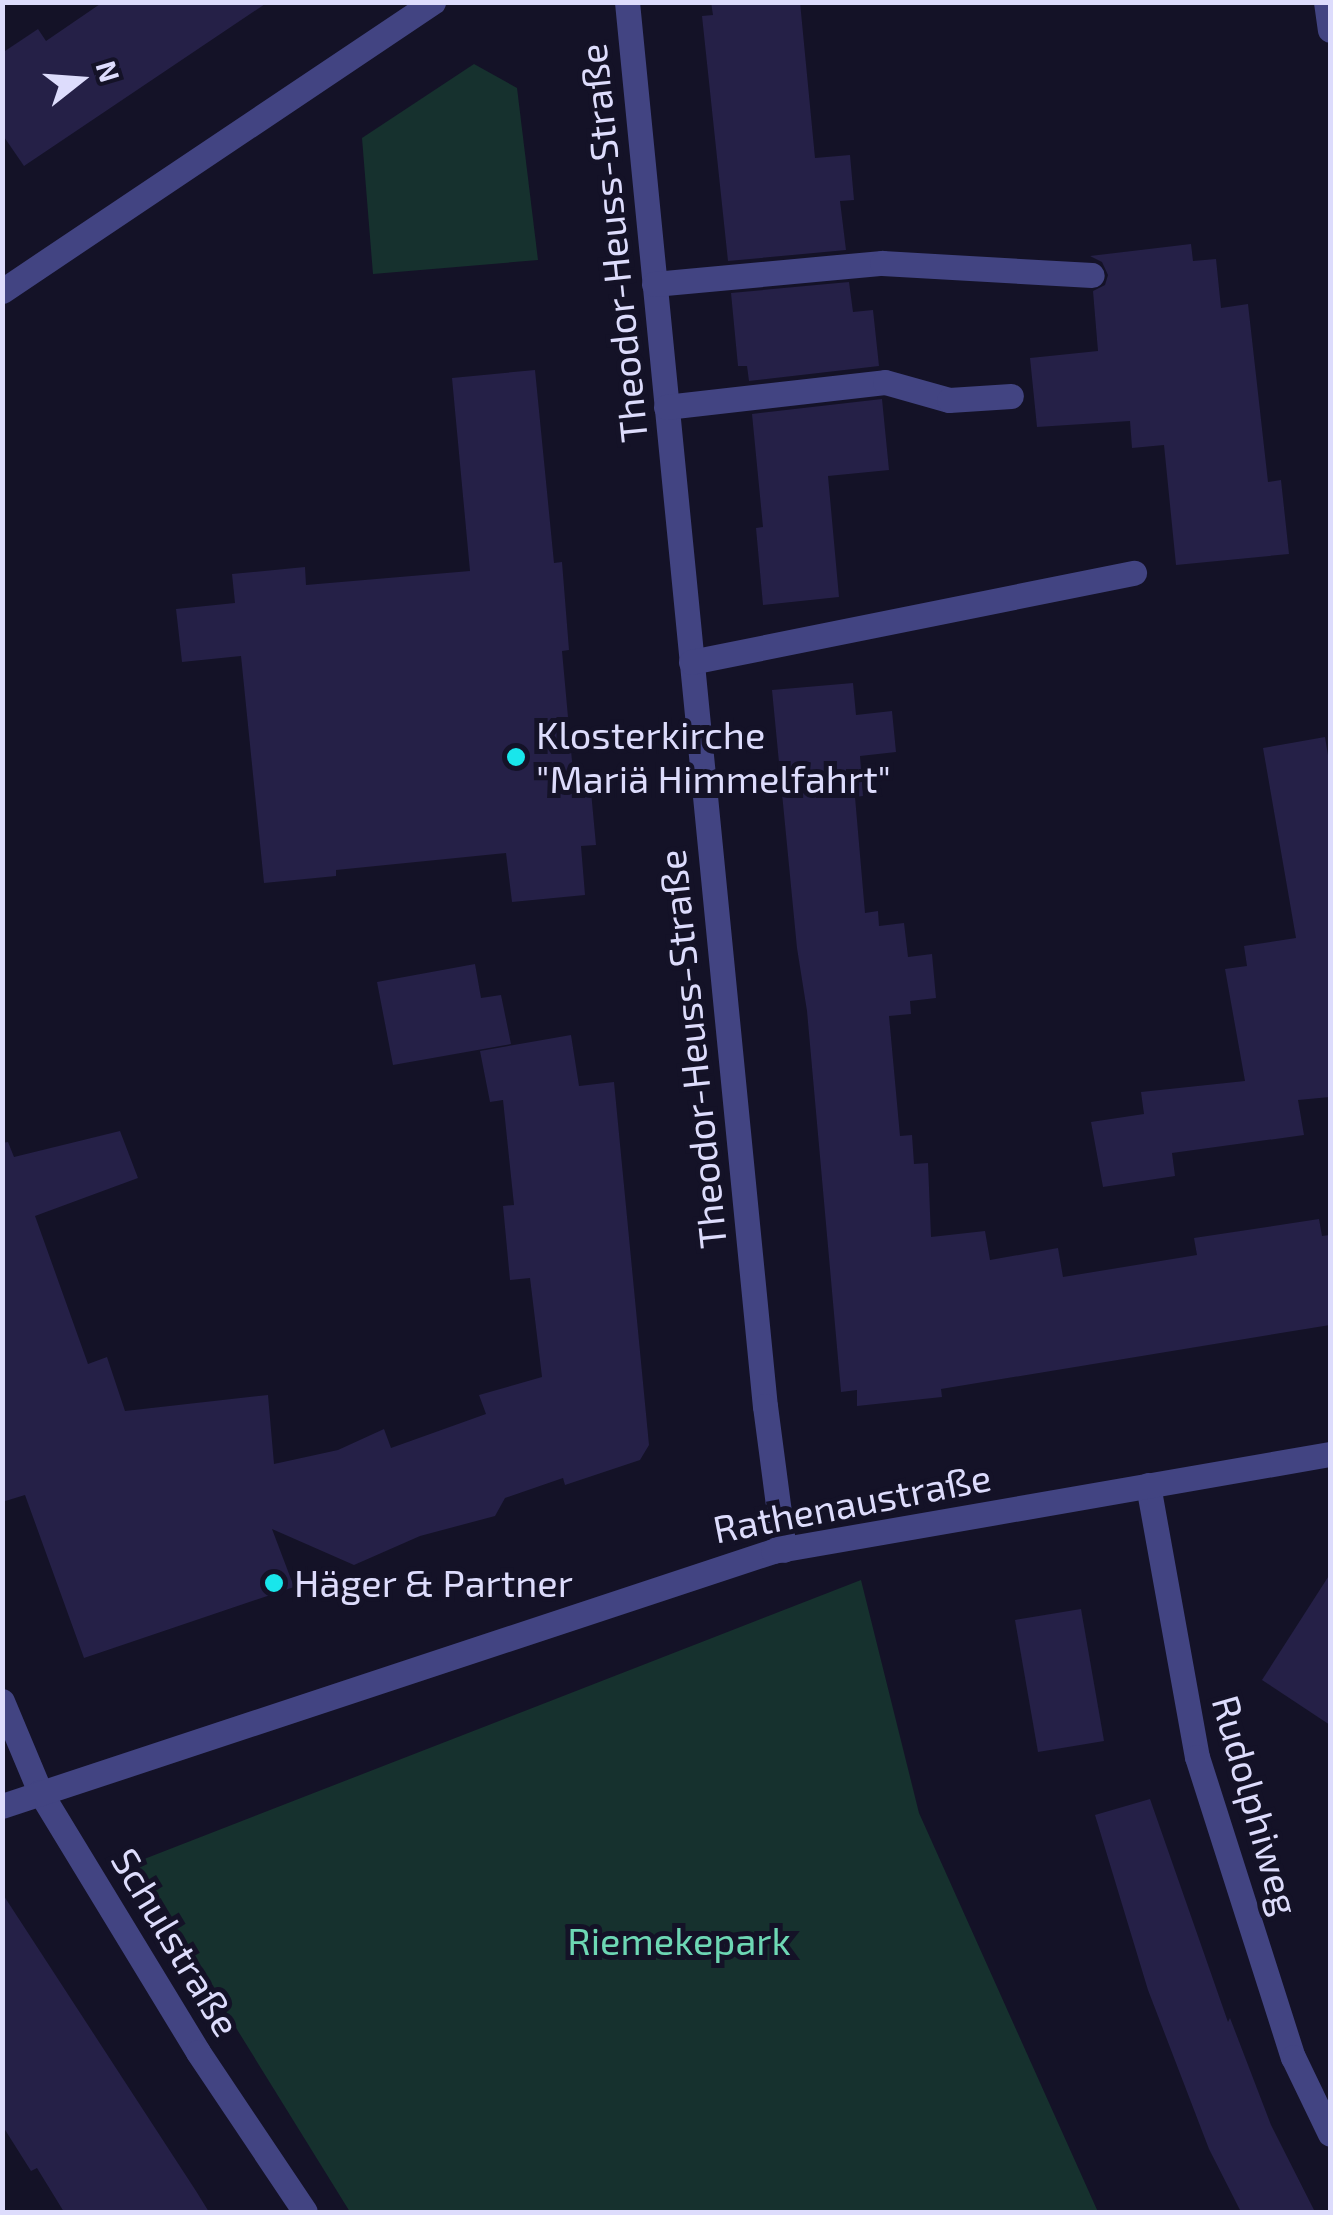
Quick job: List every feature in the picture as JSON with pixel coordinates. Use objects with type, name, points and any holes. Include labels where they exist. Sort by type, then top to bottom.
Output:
[{"type":"street","points":[[2,291],[433,2]]},
{"type":"street","name":"Theodor-Heuss-Straße","points":[[627,2],[765,1406],[784,1550]]},
{"type":"street","points":[[1326,2],[1330,30]]},
{"type":"street","points":[[654,284],[882,264],[1092,276]]},
{"type":"street","points":[[666,407],[885,382],[949,400],[1011,396]]},
{"type":"street","points":[[691,662],[1134,573]]},
{"type":"street","name":"Rathenaustraße","points":[[2,1806],[706,1571],[784,1550],[1330,1454]]},
{"type":"street","name":"Rudolphiweg","points":[[1148,1485],[1197,1757],[1293,2057],[1330,2134]]},
{"type":"street","name":"Schulstraße","points":[[2,1701],[40,1792],[198,2052],[304,2212]]},
{"type":"green space","points":[[474,64],[517,88],[538,260],[373,274],[362,138]]},
{"type":"green space","name":"Riemekepark","points":[[861,1580],[919,1813],[1098,2212],[350,2212],[134,1863]]},
{"type":"building","points":[[103,2],[268,2],[24,166],[2,134],[2,53],[38,29],[46,41]]},
{"type":"building","points":[[711,2],[800,2],[815,158],[850,155],[854,200],[840,201],[846,250],[728,261],[702,16],[713,15]]},
{"type":"building","points":[[1191,244],[1193,261],[1216,259],[1221,308],[1248,304],[1268,482],[1281,480],[1289,554],[1176,565],[1164,445],[1132,448],[1130,421],[1037,427],[1030,358],[1098,351],[1093,291],[1105,285],[1108,275],[1102,262],[1090,256]]},
{"type":"building","points":[[849,282],[853,312],[873,310],[879,366],[749,381],[747,366],[738,366],[731,293]]},
{"type":"building","points":[[535,370],[554,563],[562,562],[569,650],[562,651],[573,772],[589,770],[596,845],[581,846],[585,895],[512,902],[506,853],[336,870],[336,876],[264,883],[241,656],[182,662],[176,609],[235,603],[232,574],[305,567],[306,585],[470,571],[452,378]]},
{"type":"building","points":[[882,399],[889,470],[828,476],[839,597],[763,605],[756,528],[763,527],[752,414]]},
{"type":"building","points":[[853,683],[856,715],[892,711],[896,752],[860,756],[863,796],[855,797],[865,913],[878,911],[879,926],[904,923],[908,957],[932,954],[936,998],[910,1001],[911,1014],[889,1016],[900,1136],[912,1135],[914,1164],[928,1163],[931,1237],[985,1231],[990,1260],[1058,1248],[1063,1277],[1197,1255],[1194,1238],[1319,1219],[1322,1236],[1330,1235],[1330,1325],[941,1389],[942,1397],[857,1406],[857,1390],[841,1392],[807,1011],[797,948],[772,690]]},
{"type":"building","points":[[1325,737],[1330,767],[1330,1097],[1298,1100],[1304,1135],[1172,1153],[1175,1176],[1103,1187],[1091,1122],[1144,1114],[1141,1092],[1245,1081],[1225,969],[1247,966],[1244,946],[1296,938],[1263,748]]},
{"type":"building","points":[[475,964],[481,998],[501,995],[511,1044],[393,1065],[377,982]]},
{"type":"building","points":[[571,1035],[579,1086],[614,1082],[649,1445],[640,1460],[565,1485],[563,1478],[505,1498],[495,1516],[420,1536],[354,1565],[272,1529],[294,1587],[84,1658],[25,1495],[2,1502],[2,1143],[8,1142],[14,1157],[120,1131],[138,1178],[35,1216],[88,1364],[107,1357],[125,1411],[268,1395],[274,1464],[338,1450],[384,1429],[391,1448],[486,1414],[479,1395],[542,1377],[530,1278],[510,1280],[503,1206],[514,1205],[503,1100],[490,1102],[480,1051]]},
{"type":"building","points":[[1330,1574],[1330,1725],[1262,1680]]},
{"type":"building","points":[[1081,1609],[1104,1741],[1038,1752],[1015,1620]]},
{"type":"building","points":[[1150,1799],[1228,2022],[1230,2018],[1271,2125],[1315,2212],[1241,2212],[1209,2149],[1148,1990],[1095,1815]]},
{"type":"building","points":[[2,1893],[209,2212],[64,2212],[37,2168],[31,2171],[2,2125]]},
{"type":"place","name":"Klosterkirche \"Mariä Himmelfahrt\"","points":[[516,757]]},
{"type":"place","name":"Häger & Partner","points":[[274,1583]]}]
